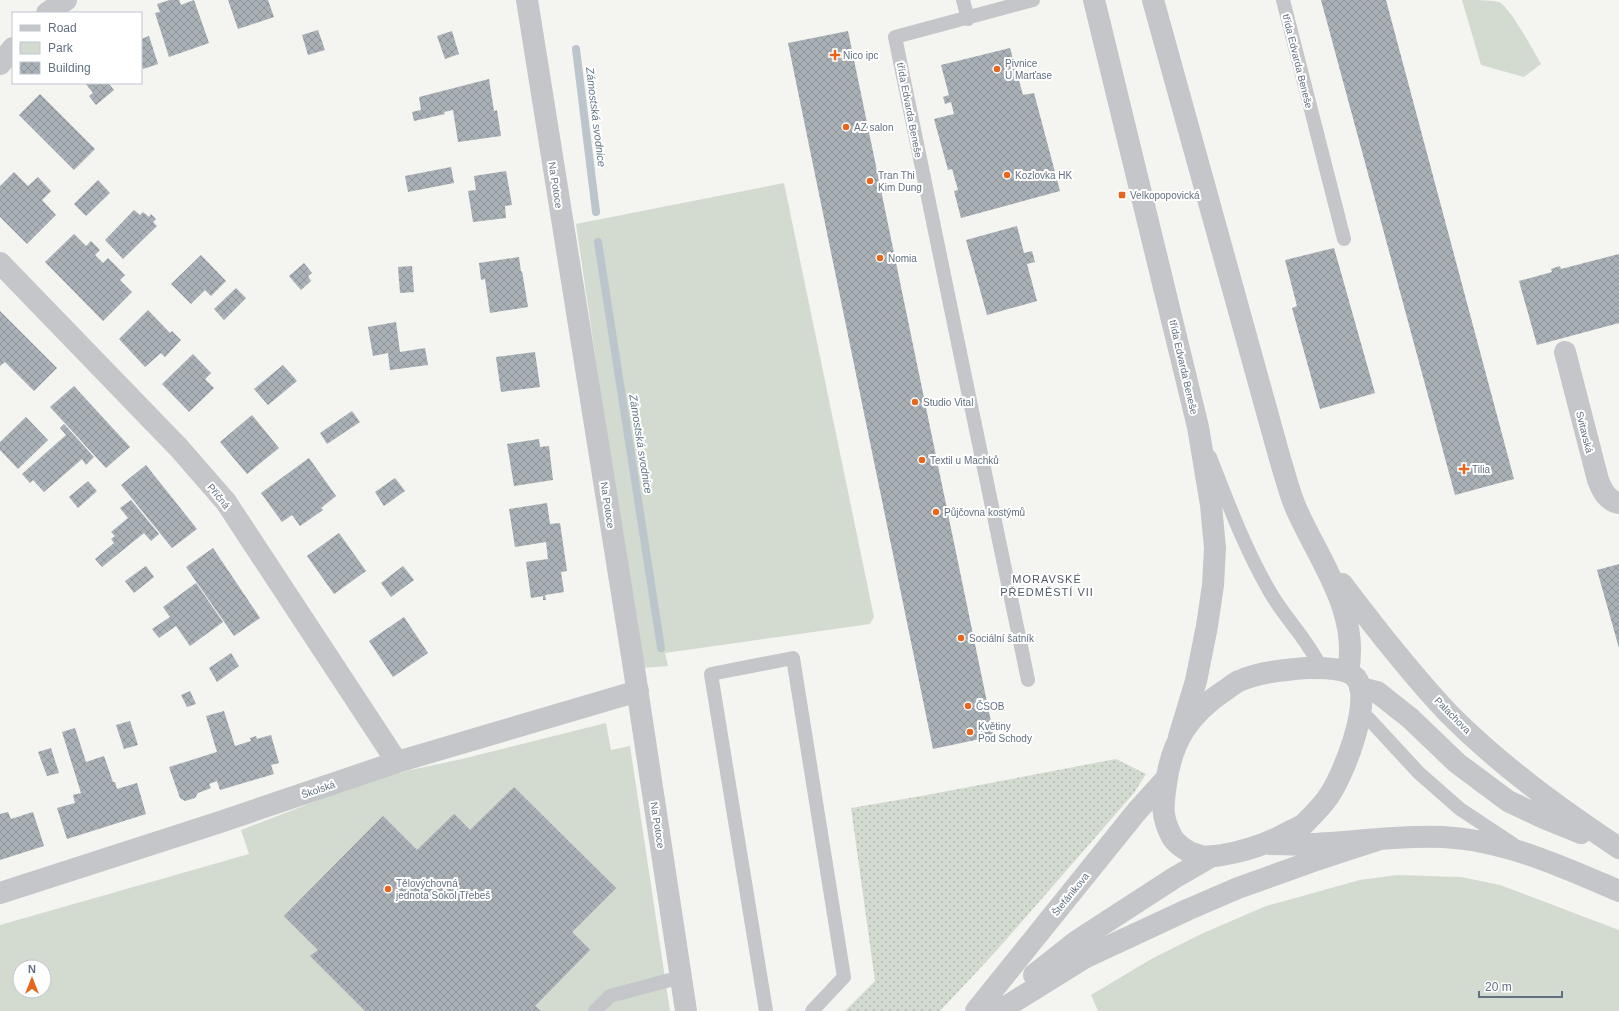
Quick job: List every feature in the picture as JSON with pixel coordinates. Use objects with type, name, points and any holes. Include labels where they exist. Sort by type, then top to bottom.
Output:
[{"type":"street","points":[[48,12],[66,0]]},
{"type":"street","name":"Na Potoce","points":[[527,0],[638,691],[686,1011]]},
{"type":"street","name":"třída Edvarda Beneše","points":[[1094,0],[1198,427],[1211,505],[1215,548],[1213,585],[1196,681],[1179,737]]},
{"type":"street","points":[[1152,0],[1280,459],[1295,505],[1346,612],[1354,680],[1361,714],[1343,770],[1326,800],[1304,824],[1265,844],[1246,851],[1212,856],[1198,856],[1181,846],[1172,837],[1164,818],[1166,779],[1171,757],[1179,737],[1195,715],[1210,700],[1239,681],[1273,671],[1320,668],[1354,680],[1377,692],[1410,718],[1457,763],[1508,801],[1544,818],[1619,848]]},
{"type":"street","points":[[0,64],[12,49]]},
{"type":"street","name":"Příčná","points":[[0,263],[179,448],[226,502],[397,762]]},
{"type":"street","name":"Svitavská","points":[[1565,352],[1598,480],[1602,491],[1608,497],[1619,502]]},
{"type":"street","name":"Palachova","points":[[1317,550],[1368,618],[1407,666],[1451,715],[1507,767],[1562,810],[1619,848]]},
{"type":"street","name":"Školská","points":[[0,893],[217,823],[397,762],[638,691]]},
{"type":"street","name":"Štefánikova","points":[[976,1011],[1137,811],[1166,779]]},
{"type":"street","points":[[1265,844],[1312,844],[1380,839],[1443,837],[1486,843],[1548,860],[1619,891]]},
{"type":"street","points":[[999,1011],[1086,957],[1187,910],[1238,888],[1380,839]]},
{"type":"street","points":[[989,1011],[1077,941],[1174,878],[1212,856]]},
{"type":"lane","points":[[963,0],[968,18]]},
{"type":"lane","name":"třída Edvarda Beneše","points":[[1028,680],[959,351],[896,37],[1033,0]]},
{"type":"lane","name":"třída Edvarda Beneše","points":[[1282,0],[1344,239]]},
{"type":"lane","points":[[1198,427],[1246,547],[1270,592],[1313,653],[1320,668]]},
{"type":"lane","points":[[766,1011],[711,674],[794,658],[844,977],[812,1011]]},
{"type":"lane","points":[[1361,714],[1369,719],[1419,773],[1460,809],[1508,841],[1548,860]]},
{"type":"lane","points":[[595,1011],[610,996],[681,977]]},
{"type":"green space","points":[[1462,0],[1495,1],[1504,6],[1522,30],[1541,64],[1524,77],[1481,65]]},
{"type":"green space","points":[[784,183],[874,617],[870,624],[665,653],[668,666],[641,668],[576,224]]},
{"type":"green space","name":"Tělovýchovná jednota Sokol Třebeš","points":[[606,723],[611,750],[630,746],[670,1011],[0,1011],[0,925],[249,854],[241,830],[378,777],[462,759]]},
{"type":"green space","points":[[1116,759],[1146,774],[1134,793],[997,950],[940,1011],[845,1011],[875,981],[851,808]]},
{"type":"green space","points":[[1397,875],[1461,877],[1500,885],[1619,930],[1619,1011],[1098,1011],[1091,995],[1153,958],[1201,934],[1266,906],[1360,880]]},
{"type":"building","points":[[170,0],[179,0],[181,5],[194,0],[209,43],[169,57],[155,13],[160,12],[157,4]]},
{"type":"building","points":[[228,0],[268,0],[274,17],[238,29]]},
{"type":"building","points":[[1321,0],[1386,0],[1514,479],[1455,495]]},
{"type":"building","points":[[318,30],[325,50],[308,55],[302,35]]},
{"type":"building","points":[[452,31],[459,54],[445,59],[437,36]]},
{"type":"building","points":[[848,31],[994,736],[933,749],[788,43]]},
{"type":"building","points":[[149,36],[158,64],[143,69],[142,66],[142,39]]},
{"type":"building","points":[[1010,48],[1023,95],[1034,93],[1060,191],[961,218],[954,191],[958,190],[952,169],[948,170],[934,119],[954,114],[951,102],[945,104],[943,97],[949,95],[941,65]]},
{"type":"building","points":[[489,79],[494,111],[497,110],[501,136],[458,142],[453,110],[444,112],[445,114],[414,121],[412,112],[421,110],[419,97]]},
{"type":"building","points":[[86,84],[109,84],[114,90],[96,105],[89,96],[93,93]]},
{"type":"building","points":[[40,94],[95,149],[74,170],[19,115]]},
{"type":"building","points":[[451,167],[454,183],[408,192],[405,176]]},
{"type":"building","points":[[506,171],[512,205],[505,206],[506,218],[473,222],[468,191],[476,190],[474,176]]},
{"type":"building","points":[[14,172],[28,186],[38,177],[51,191],[42,200],[56,215],[27,244],[0,217],[0,186]]},
{"type":"building","points":[[98,180],[110,193],[86,216],[74,204]]},
{"type":"building","points":[[134,210],[140,215],[143,212],[149,217],[151,214],[156,219],[153,222],[157,226],[123,259],[105,240]]},
{"type":"building","points":[[1017,226],[1024,253],[1032,251],[1035,262],[1027,264],[1037,301],[987,315],[966,240]]},
{"type":"building","points":[[74,234],[86,246],[91,241],[100,250],[95,255],[103,263],[108,258],[125,275],[120,280],[132,292],[103,321],[45,262]]},
{"type":"building","points":[[1334,248],[1375,393],[1320,409],[1292,308],[1297,306],[1285,260]]},
{"type":"building","points":[[1619,254],[1619,323],[1537,345],[1519,281],[1552,272],[1551,269],[1560,266],[1561,269]]},
{"type":"building","points":[[201,255],[226,281],[211,296],[205,290],[191,304],[171,284]]},
{"type":"building","points":[[519,257],[528,307],[490,313],[485,279],[481,280],[479,263]]},
{"type":"building","points":[[304,263],[312,273],[308,276],[311,281],[301,290],[289,276]]},
{"type":"building","points":[[412,266],[414,292],[400,293],[398,267]]},
{"type":"building","points":[[236,288],[246,298],[224,320],[214,309]]},
{"type":"building","points":[[148,310],[170,333],[172,331],[181,340],[165,357],[161,353],[145,367],[119,339]]},
{"type":"building","points":[[0,311],[57,368],[34,391],[5,362],[0,366]]},
{"type":"building","points":[[396,322],[400,352],[425,348],[428,365],[390,370],[388,353],[373,356],[368,327]]},
{"type":"building","points":[[535,352],[540,387],[501,392],[496,357]]},
{"type":"building","points":[[193,354],[211,373],[205,379],[214,388],[189,412],[162,384]]},
{"type":"building","points":[[283,365],[297,381],[268,405],[254,389]]},
{"type":"building","points":[[74,386],[130,447],[106,468],[50,407]]},
{"type":"building","points":[[352,411],[360,422],[327,444],[320,433]]},
{"type":"building","points":[[252,415],[279,448],[247,474],[220,442]]},
{"type":"building","points":[[26,417],[48,440],[18,469],[0,450],[0,442]]},
{"type":"building","points":[[64,424],[94,457],[86,465],[82,459],[44,492],[33,480],[30,483],[22,474],[66,435],[60,428]]},
{"type":"building","points":[[539,439],[540,447],[549,446],[553,480],[514,486],[507,444]]},
{"type":"building","points":[[309,458],[336,496],[321,508],[323,510],[300,526],[292,515],[282,522],[261,493]]},
{"type":"building","points":[[146,465],[197,529],[172,548],[121,485]]},
{"type":"building","points":[[395,478],[405,491],[384,506],[375,492]]},
{"type":"building","points":[[88,481],[97,491],[78,508],[69,497]]},
{"type":"building","points":[[131,500],[159,534],[151,541],[144,533],[102,567],[95,559],[114,543],[111,539],[115,536],[111,532],[128,518],[120,508]]},
{"type":"building","points":[[547,503],[550,524],[560,523],[567,571],[561,572],[564,592],[545,595],[546,600],[543,600],[543,596],[531,598],[526,562],[548,559],[546,542],[515,547],[509,509]]},
{"type":"building","points":[[339,533],[366,571],[334,594],[307,556]]},
{"type":"building","points":[[213,548],[260,618],[234,636],[186,567]]},
{"type":"building","points":[[1619,564],[1619,648],[1597,570]]},
{"type":"building","points":[[146,566],[154,577],[134,593],[125,581]]},
{"type":"building","points":[[403,566],[414,580],[391,597],[381,583]]},
{"type":"building","points":[[196,583],[223,622],[190,646],[176,626],[159,638],[152,629],[170,617],[163,607]]},
{"type":"building","points":[[404,617],[428,653],[393,677],[369,641]]},
{"type":"building","points":[[231,653],[239,666],[217,682],[209,668]]},
{"type":"building","points":[[190,691],[196,704],[187,707],[181,695]]},
{"type":"building","points":[[224,711],[235,746],[251,741],[250,738],[256,736],[257,739],[271,735],[279,763],[271,765],[274,774],[220,790],[217,781],[209,784],[211,788],[198,793],[195,798],[185,801],[180,798],[169,767],[217,752],[206,716]]},
{"type":"building","points":[[130,721],[138,745],[124,749],[116,725]]},
{"type":"building","points":[[75,728],[86,762],[104,756],[117,789],[137,783],[146,814],[67,839],[57,808],[75,803],[73,795],[81,793],[62,732]]},
{"type":"building","points":[[51,748],[59,773],[47,776],[38,752]]},
{"type":"building","points":[[514,787],[616,888],[572,932],[590,950],[535,1006],[541,1011],[365,1011],[310,956],[318,950],[284,916],[383,816],[417,850],[454,814],[470,830]]},
{"type":"building","points":[[8,812],[11,819],[33,812],[44,846],[0,860],[0,814]]},
{"type":"waterway","name":"Zámostská svodnice","points":[[576,49],[596,212]]},
{"type":"waterway","name":"Zámostská svodnice","points":[[598,242],[661,648]]},
{"type":"place","name":"Nico ipc","points":[[835,55]]},
{"type":"place","name":"Pivnice U Marťase","points":[[997,69]]},
{"type":"place","name":"AZ salon","points":[[846,127]]},
{"type":"place","name":"Kozlovka HK","points":[[1007,175]]},
{"type":"place","name":"Tran Thi Kim Dung","points":[[870,181]]},
{"type":"place","name":"Velkopopovická","points":[[1122,195]]},
{"type":"place","name":"Nomia","points":[[880,258]]},
{"type":"place","name":"Studio Vital","points":[[915,402]]},
{"type":"place","name":"Textil u Machků","points":[[922,460]]},
{"type":"place","name":"Tilia","points":[[1464,469]]},
{"type":"place","name":"Půjčovna kostýmů","points":[[936,512]]},
{"type":"place","name":"Sociální šatník","points":[[961,638]]},
{"type":"place","name":"ČSOB","points":[[968,706]]},
{"type":"place","name":"Květiny Pod Schody","points":[[970,732]]},
{"type":"place","name":"Tělovýchovná jednota Sokol Třebeš","points":[[388,889]]},
{"type":"district","name":"MORAVSKÉ PŘEDMĚSTÍ VII","points":[[1047,585]]}]
